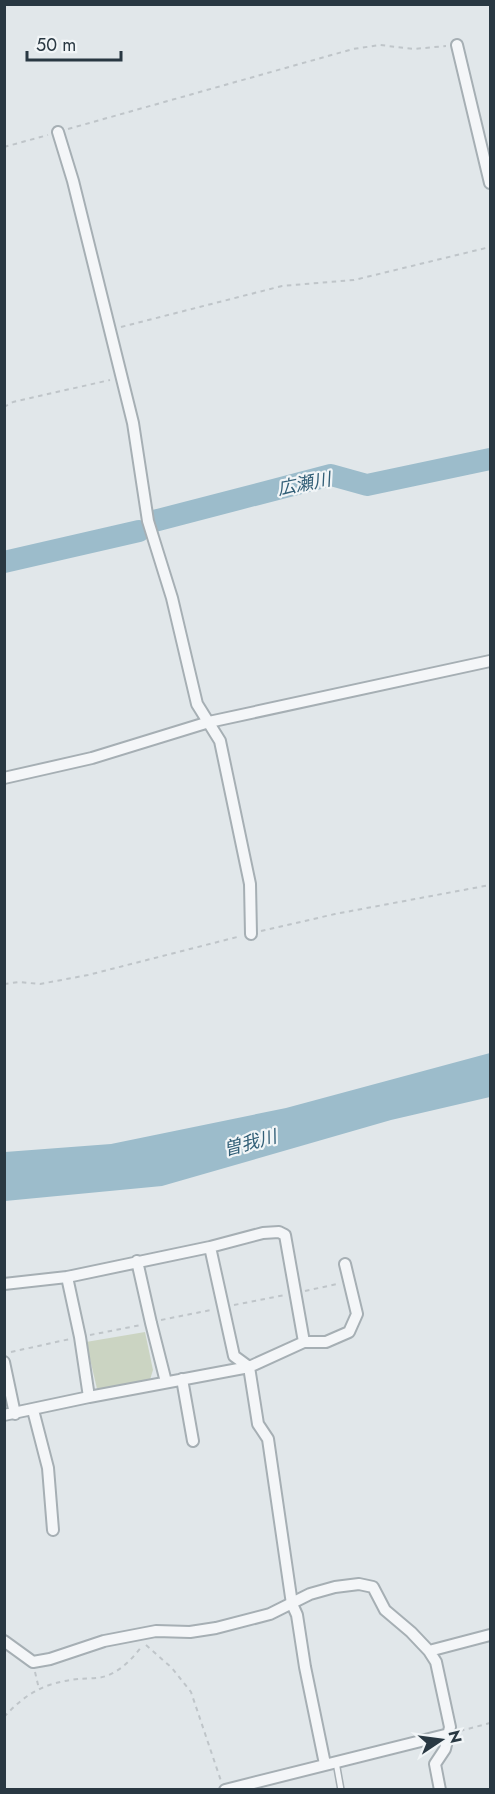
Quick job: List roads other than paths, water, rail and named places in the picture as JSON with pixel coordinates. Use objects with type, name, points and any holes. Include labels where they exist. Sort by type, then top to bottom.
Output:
[{"type":"street","points":[[457,45],[490,183]]},
{"type":"street","points":[[58,132],[73,181],[133,423],[148,521],[172,598],[197,704],[220,741],[250,884],[251,934]]},
{"type":"street","points":[[4,778],[92,758],[209,722],[490,661]]},
{"type":"street","points":[[4,1284],[67,1277],[210,1247],[263,1233],[279,1232],[285,1235],[304,1342]]},
{"type":"street","points":[[210,1247],[234,1356],[249,1367],[258,1424],[268,1439],[292,1604],[297,1615],[305,1667],[331,1763]]},
{"type":"street","points":[[137,1261],[150,1323],[166,1382]]},
{"type":"street","points":[[4,1362],[10,1415],[89,1397],[249,1367],[304,1342],[326,1342],[350,1332],[357,1314],[345,1264]]},
{"type":"street","points":[[67,1277],[80,1337],[89,1397]]},
{"type":"street","points":[[182,1379],[193,1441]]},
{"type":"street","points":[[33,1410],[48,1468],[53,1530]]},
{"type":"street","points":[[4,1641],[33,1662],[50,1659],[104,1641],[156,1631],[190,1632],[216,1628],[270,1614],[310,1594],[335,1587],[359,1584],[373,1587],[385,1610],[411,1632],[436,1662],[450,1726],[445,1749],[435,1764],[440,1790]]},
{"type":"street","points":[[429,1651],[490,1635]]},
{"type":"street","points":[[224,1790],[449,1734]]},
{"type":"lane","points":[[331,1763],[341,1790]]},
{"type":"water","name":"曽我川","points":[[490,1053],[490,1097],[391,1120],[162,1186],[5,1201],[5,1152],[111,1144],[286,1108]]},
{"type":"waterway","name":"広瀬川","points":[[154,521],[331,475],[367,485],[490,459]]},
{"type":"waterway","name":"広瀬川","points":[[4,562],[139,531]]}]
